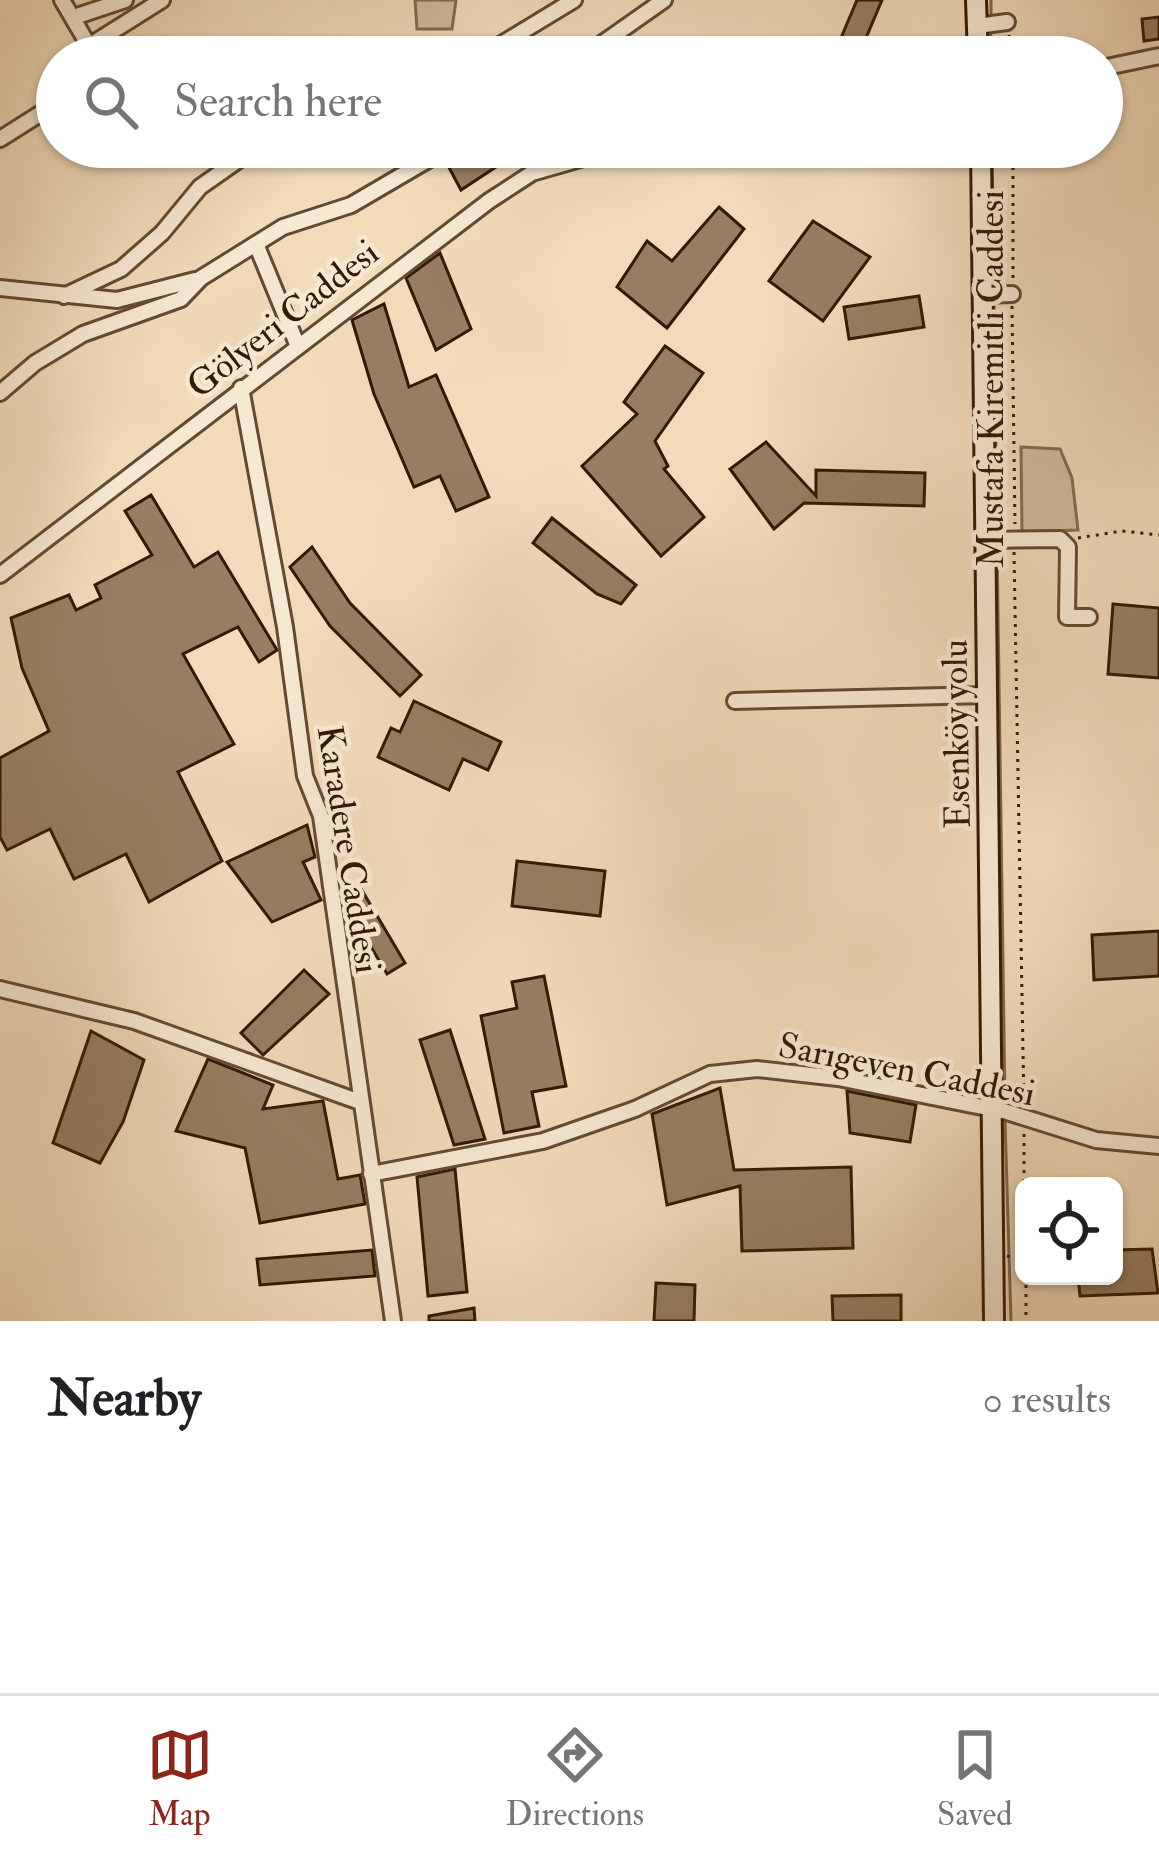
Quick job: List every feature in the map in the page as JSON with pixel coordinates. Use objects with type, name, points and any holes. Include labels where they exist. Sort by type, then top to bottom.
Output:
[{"type":"street","points":[[62,0],[82,36]]},
{"type":"street","points":[[74,17],[125,0]]},
{"type":"street","points":[[111,36],[162,0]]},
{"type":"street","points":[[515,36],[574,0]]},
{"type":"street","points":[[613,36],[664,0]]},
{"type":"street","points":[[976,0],[992,24],[987,36]]},
{"type":"street","points":[[1123,64],[1159,56]]},
{"type":"street","points":[[0,139],[36,117]]},
{"type":"street","points":[[64,296],[121,269],[162,233],[200,187],[227,168]]},
{"type":"street","points":[[0,288],[117,299],[161,293],[201,278],[283,227],[351,205],[414,168]]},
{"type":"street","name":"Gölyeri Caddesi","points":[[0,575],[297,344],[532,173],[549,168]]},
{"type":"street","name":"Esenköy yolu","points":[[983,168],[996,295],[999,539],[988,695],[1000,1111],[994,1321]]},
{"type":"street","points":[[256,244],[297,344]]},
{"type":"street","points":[[0,393],[34,363],[83,334],[181,299],[201,278]]},
{"type":"street","name":"Karadere Caddesi","points":[[241,388],[285,627],[305,776],[321,815],[393,1321]]},
{"type":"street","points":[[999,539],[1060,539],[1068,547],[1070,562],[1067,617],[1089,617]]},
{"type":"street","points":[[735,701],[988,695]]},
{"type":"street","points":[[0,989],[134,1021],[360,1102]]},
{"type":"street","name":"Sarıgeven Caddesi","points":[[370,1174],[543,1141],[635,1109],[710,1074],[757,1069],[838,1078],[1000,1111],[1096,1139],[1159,1146]]},
{"type":"path","name":"Mustafa Kiremitli Caddesi","points":[[1013,168],[996,295],[1013,370],[1015,454],[999,539],[1019,750],[1024,1177]]},
{"type":"path","points":[[998,182],[1013,182]]},
{"type":"path","points":[[1000,370],[1013,370]]},
{"type":"path","points":[[1001,455],[1015,454]]},
{"type":"path","points":[[1060,539],[1122,531],[1159,535]]},
{"type":"path","points":[[1006,750],[1019,750]]},
{"type":"path","points":[[1007,905],[1019,906]]},
{"type":"path","points":[[1009,1000],[1020,1000]]},
{"type":"path","points":[[1025,1285],[1026,1321]]},
{"type":"shaded area","points":[[415,0],[456,0],[452,29],[417,29]]},
{"type":"shaded area","points":[[1021,447],[1060,449],[1072,478],[1078,530],[1022,532]]},
{"type":"building","points":[[857,0],[882,0],[867,36],[842,36]]},
{"type":"building","points":[[1159,17],[1159,39],[1144,41],[1142,19]]},
{"type":"building","points":[[449,168],[494,168],[461,190]]},
{"type":"building","points":[[719,207],[744,229],[667,328],[617,287],[647,241],[672,261]]},
{"type":"building","points":[[813,221],[870,257],[823,321],[769,281]]},
{"type":"building","points":[[440,253],[471,329],[436,350],[406,278]]},
{"type":"building","points":[[919,296],[924,327],[849,339],[844,307]]},
{"type":"building","points":[[384,304],[409,387],[436,375],[489,497],[456,511],[440,476],[414,487],[374,394],[352,320]]},
{"type":"building","points":[[665,346],[703,373],[655,441],[668,466],[664,469],[704,517],[661,556],[582,466],[637,414],[624,402]]},
{"type":"building","points":[[766,442],[816,496],[816,470],[925,473],[924,506],[804,503],[774,529],[730,469]]},
{"type":"building","points":[[151,495],[194,567],[218,552],[277,650],[259,662],[238,627],[183,654],[234,744],[178,772],[222,861],[149,902],[126,854],[74,879],[50,829],[7,850],[0,837],[0,758],[49,731],[22,668],[11,618],[69,595],[76,610],[101,598],[95,585],[152,555],[125,511]]},
{"type":"building","points":[[552,518],[636,585],[621,604],[597,594],[533,543]]},
{"type":"building","points":[[312,547],[350,603],[421,675],[400,696],[330,626],[290,567]]},
{"type":"building","points":[[1113,604],[1159,608],[1159,678],[1108,674]]},
{"type":"building","points":[[414,701],[501,742],[488,770],[463,759],[449,790],[378,757],[391,728],[400,732]]},
{"type":"building","points":[[307,825],[315,857],[303,862],[321,900],[272,922],[227,862]]},
{"type":"building","points":[[517,861],[605,871],[600,916],[512,906]]},
{"type":"building","points":[[360,887],[405,963],[387,974],[345,903],[344,896]]},
{"type":"building","points":[[1159,931],[1159,976],[1094,980],[1092,935]]},
{"type":"building","points":[[304,970],[329,994],[263,1055],[241,1033]]},
{"type":"building","points":[[544,976],[566,1086],[532,1092],[539,1126],[504,1133],[481,1016],[517,1008],[512,982]]},
{"type":"building","points":[[450,1030],[485,1139],[454,1145],[420,1040]]},
{"type":"building","points":[[91,1031],[144,1060],[123,1122],[100,1163],[53,1143]]},
{"type":"building","points":[[208,1059],[273,1085],[263,1109],[323,1101],[338,1179],[360,1175],[365,1204],[260,1223],[245,1148],[176,1131]]},
{"type":"building","points":[[720,1088],[734,1170],[851,1167],[853,1248],[742,1251],[740,1186],[667,1205],[652,1114]]},
{"type":"building","points":[[847,1091],[916,1105],[910,1142],[850,1133]]},
{"type":"building","points":[[455,1169],[467,1292],[428,1296],[417,1177]]},
{"type":"building","points":[[1152,1249],[1158,1293],[1080,1296],[1079,1285],[1123,1285],[1123,1250]]},
{"type":"building","points":[[372,1250],[375,1276],[260,1285],[257,1259]]},
{"type":"building","points":[[656,1283],[695,1285],[694,1321],[654,1321]]},
{"type":"building","points":[[901,1295],[901,1321],[833,1321],[832,1296]]},
{"type":"building","points":[[474,1308],[475,1321],[429,1321],[429,1316]]},
{"type":"waterway","points":[[991,0],[991,19]]},
{"type":"waterway","points":[[991,29],[991,36]]},
{"type":"waterway","points":[[992,168],[994,287]]},
{"type":"waterway","points":[[994,303],[997,533]]},
{"type":"waterway","points":[[997,543],[1005,1103]]},
{"type":"waterway","points":[[1005,1119],[1011,1321]]}]
